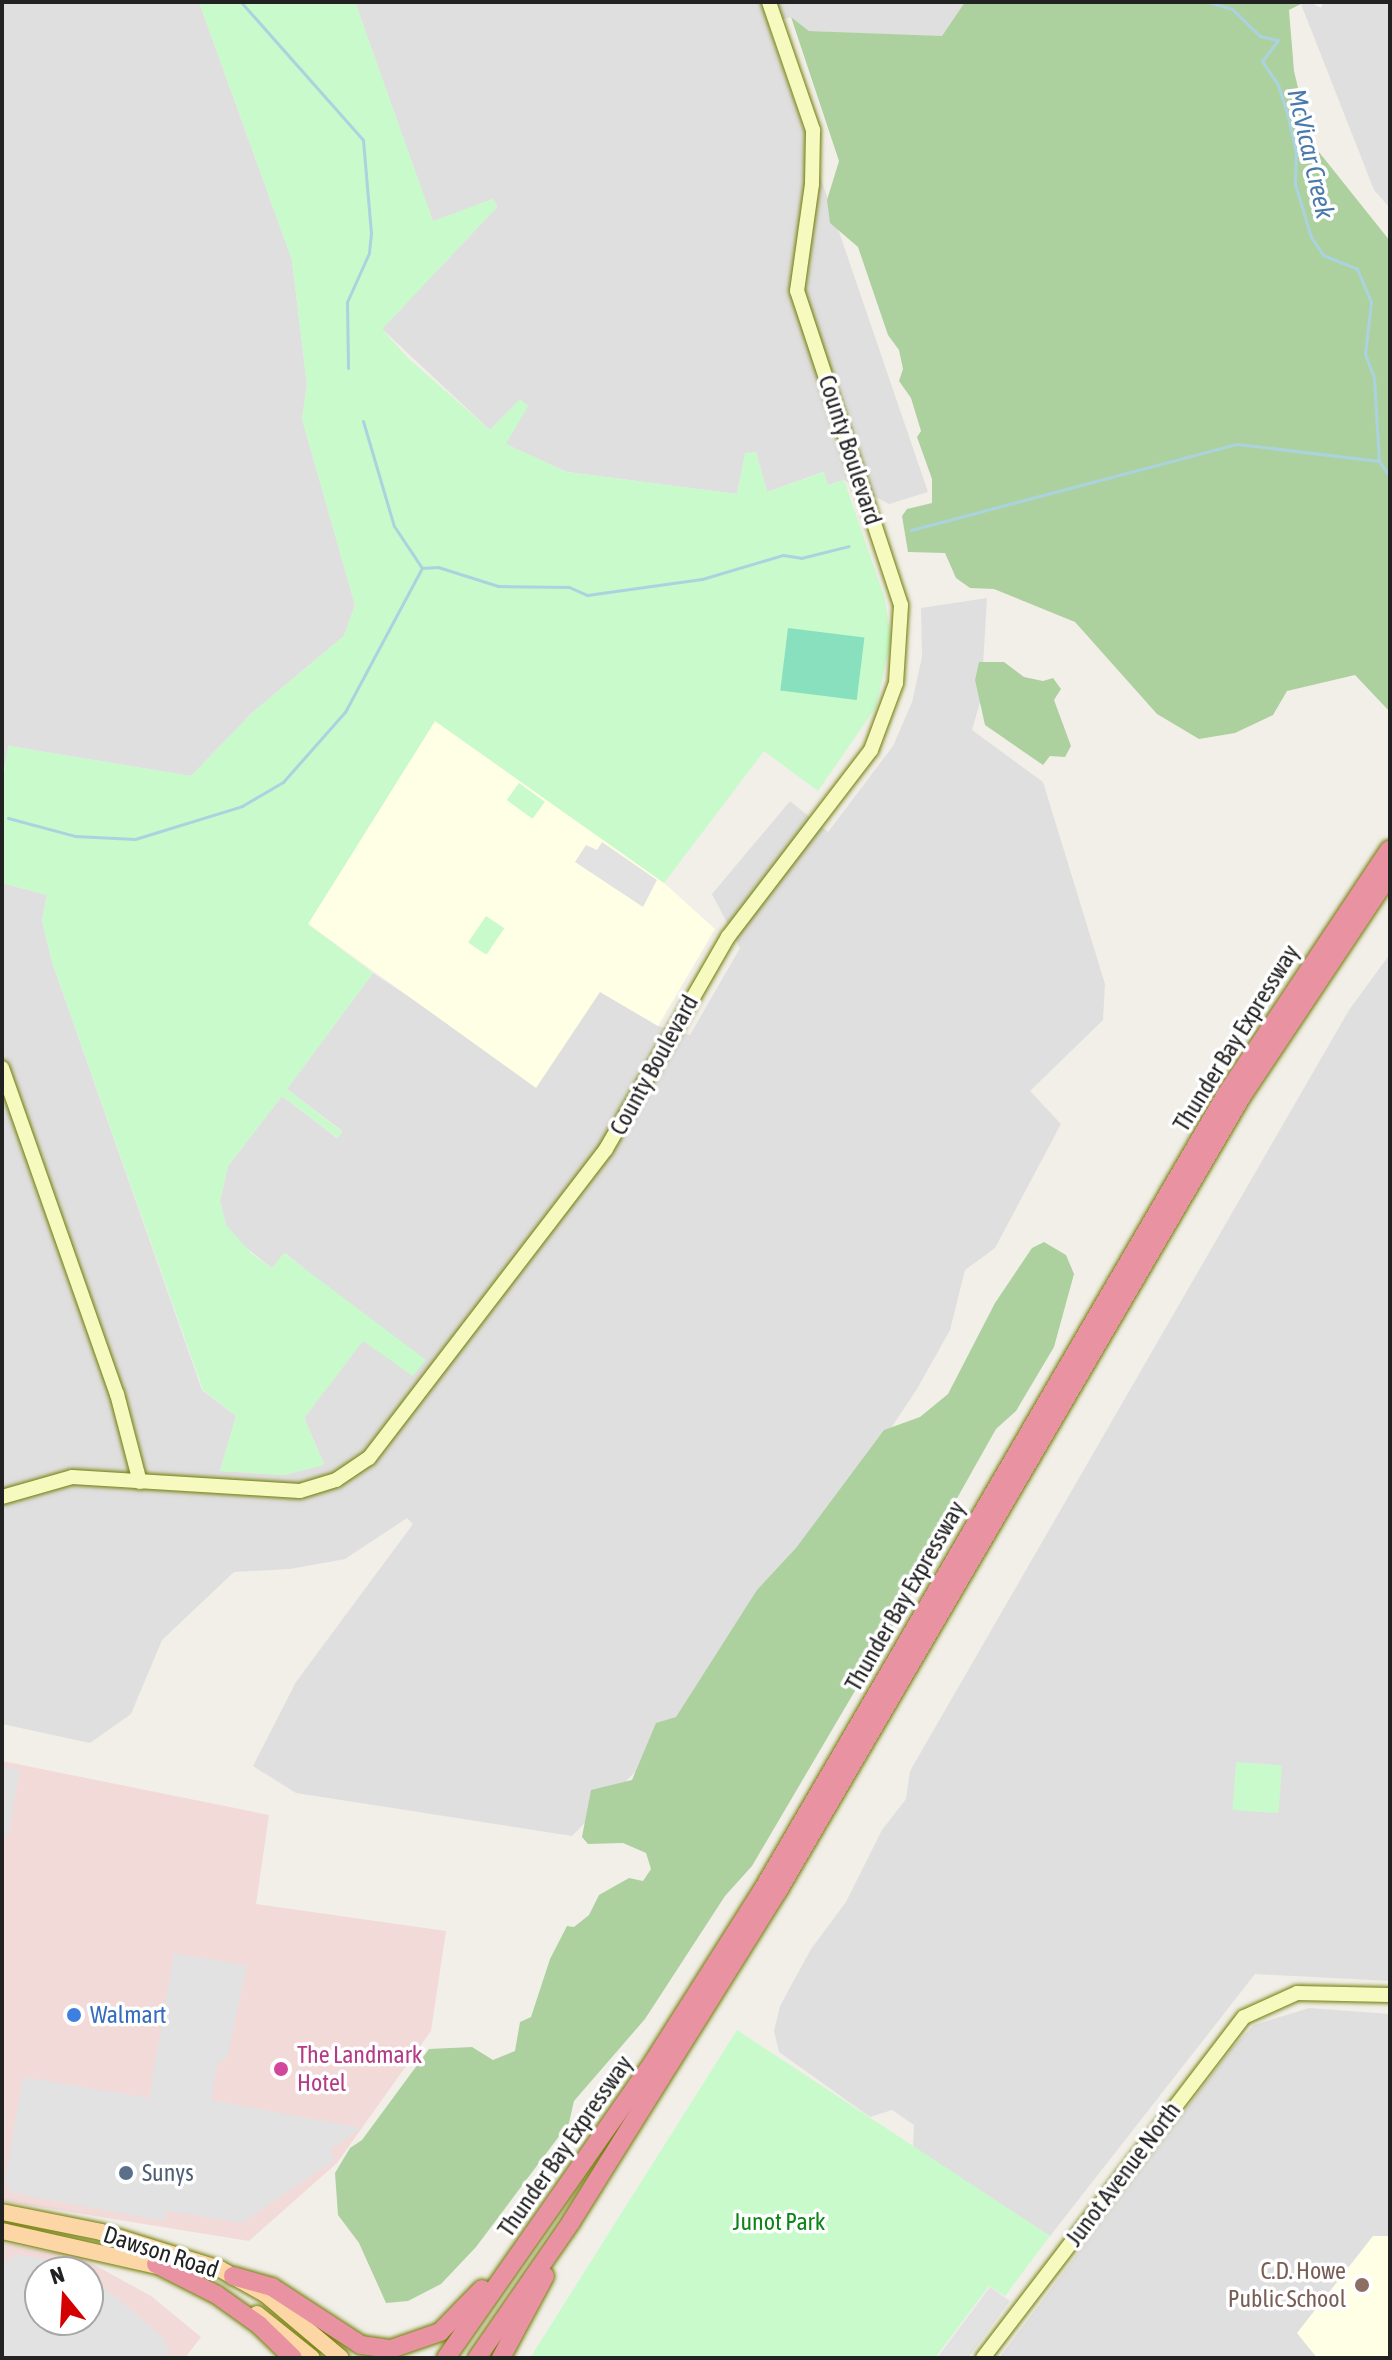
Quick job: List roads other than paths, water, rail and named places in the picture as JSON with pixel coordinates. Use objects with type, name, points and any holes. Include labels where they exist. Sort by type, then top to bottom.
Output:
[{"type":"highway","name":"Thunder Bay Expressway","points":[[446,2358],[648,2070],[763,1889],[1227,1093],[1390,849]]},
{"type":"highway","name":"Thunder Bay Expressway","points":[[477,2358],[571,2222],[778,1891],[1242,1096],[1390,874]]},
{"type":"highway","points":[[233,2276],[272,2287],[361,2345],[412,2345],[440,2332],[461,2313],[544,2217]]},
{"type":"highway","points":[[501,2358],[571,2222]]},
{"type":"highway","points":[[156,2264],[217,2295],[259,2325],[293,2358]]},
{"type":"main road","name":"Dawson Road","points":[[2,2212],[139,2243],[233,2276],[301,2321],[341,2358]]},
{"type":"main road","name":"Dawson Road","points":[[2,2231],[156,2264],[230,2296],[312,2358]]},
{"type":"street","name":"County Boulevard","points":[[2,1497],[72,1477],[300,1491],[348,1474],[369,1458],[606,1149],[728,937],[871,750],[896,683],[901,605],[797,291],[812,184],[813,130],[769,2]]},
{"type":"street","points":[[2,1068],[117,1394],[140,1482]]},
{"type":"street","name":"Junot Avenue North","points":[[983,2358],[1234,2027],[1273,2000],[1328,1990],[1390,1995]]},
{"type":"waterway","points":[[241,2],[363,140],[371,233],[369,253],[347,302],[348,368]]},
{"type":"waterway","name":"McVicar Creek","points":[[1208,2],[1232,9],[1260,36],[1278,40],[1262,61],[1278,85],[1287,113],[1296,151],[1295,184],[1311,237],[1323,255],[1357,269],[1371,302],[1365,354],[1374,378],[1379,461],[1390,477]]},
{"type":"waterway","points":[[363,421],[394,526],[422,568]]},
{"type":"waterway","points":[[911,530],[1237,444],[1379,461]]},
{"type":"waterway","points":[[422,568],[438,567],[498,586],[569,587],[587,595],[702,579],[783,555],[801,558],[849,546]]},
{"type":"waterway","points":[[8,818],[75,836],[135,839],[242,806],[283,782],[345,712],[422,568]]},
{"type":"place","name":"Walmart","points":[[74,2015]]},
{"type":"place","name":"The Landmark Hotel","points":[[281,2069]]},
{"type":"place","name":"Sunys","points":[[126,2173]]},
{"type":"place","name":"C.D. Howe Public School","points":[[1362,2285]]},
{"type":"park label","name":"Junot Park","points":[[779,2222]]}]
